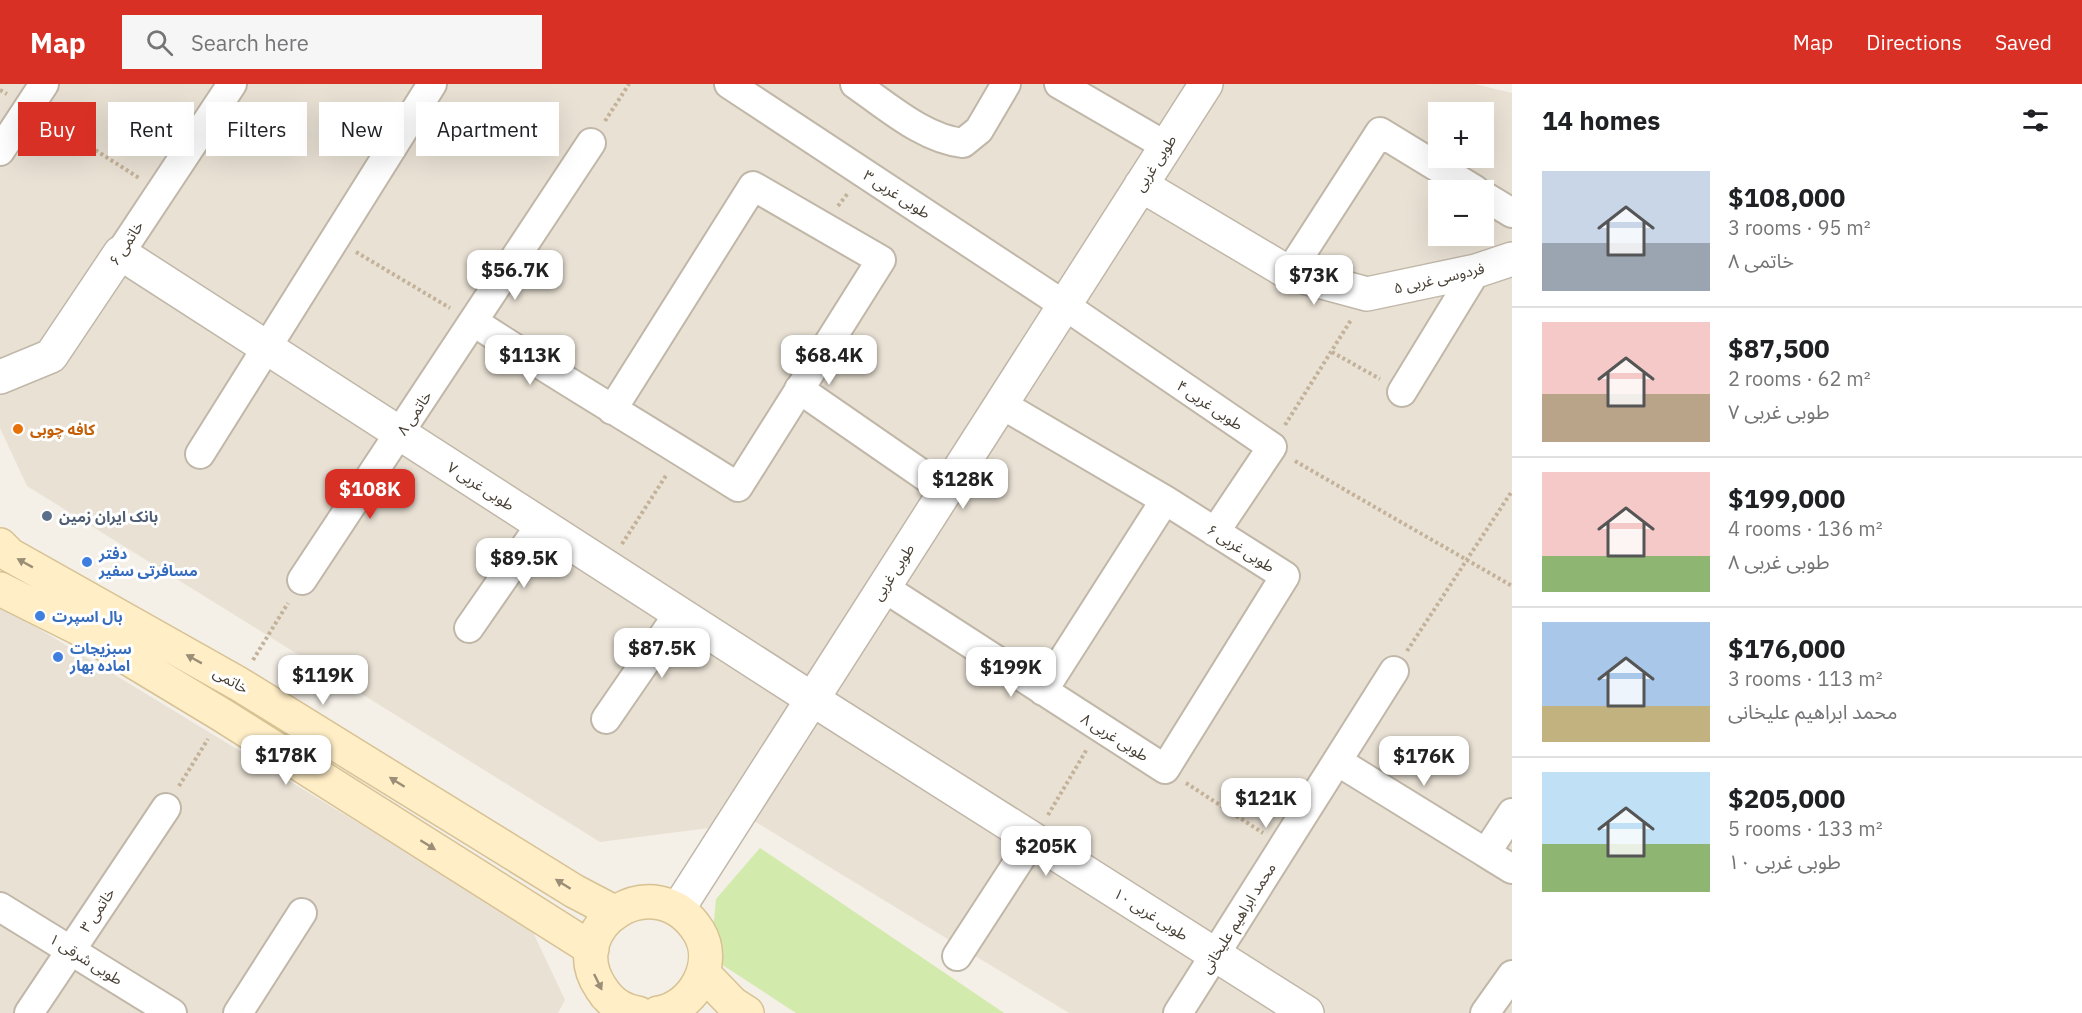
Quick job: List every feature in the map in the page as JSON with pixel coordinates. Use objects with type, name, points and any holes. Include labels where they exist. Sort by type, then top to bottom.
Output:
[{"type":"main road","name":"خاتمی","points":[[0,545],[10,555],[238,684],[574,891],[614,912]]},
{"type":"main road","points":[[0,589],[78,628],[222,715],[592,950]]},
{"type":"main road","points":[[624,1011],[606,996],[597,982],[592,966],[592,950],[600,929],[614,912],[629,904],[645,901],[662,903],[678,909],[692,921],[701,936],[705,955],[703,973],[693,992],[676,1011]]},
{"type":"main road","points":[[703,973],[733,1004],[747,1013]]},
{"type":"street","points":[[31,102],[44,84]]},
{"type":"street","name":"خاتمی ۶","points":[[0,377],[51,356],[232,84]]},
{"type":"street","points":[[200,454],[432,84]]},
{"type":"street","name":"طوبی غربی ۳","points":[[729,84],[1064,305]]},
{"type":"street","points":[[855,84],[898,114],[947,142],[963,143],[979,130],[1006,84]]},
{"type":"street","points":[[1059,84],[1166,146]]},
{"type":"street","name":"طوبی غربی","points":[[678,909],[1206,84]]},
{"type":"street","points":[[0,151],[18,123]]},
{"type":"street","points":[[1289,273],[1380,132],[1459,180]]},
{"type":"street","name":"خاتمی ۸","points":[[302,580],[591,143]]},
{"type":"street","name":"فردوسی غربی ۵","points":[[1141,185],[1289,273],[1367,294],[1476,271],[1512,259]]},
{"type":"street","points":[[474,322],[612,410],[738,487],[881,260],[753,186],[612,410]]},
{"type":"street","points":[[1494,202],[1512,213]]},
{"type":"street","name":"طوبی غربی ۷","points":[[120,253],[812,699]]},
{"type":"street","points":[[1402,392],[1476,271]]},
{"type":"street","name":"طوبی غربی ۴","points":[[1064,305],[1272,447]]},
{"type":"street","points":[[799,389],[945,490]]},
{"type":"street","name":"طوبی غربی ۶","points":[[1001,404],[1165,500],[1285,576],[1165,769]]},
{"type":"street","points":[[1215,532],[1272,447]]},
{"type":"street","points":[[1042,691],[1165,500]]},
{"type":"street","points":[[469,628],[541,524]]},
{"type":"street","name":"طوبی غربی ۸","points":[[883,587],[1165,769]]},
{"type":"street","points":[[606,719],[679,613]]},
{"type":"street","name":"محمد ابراهیم علیخانی","points":[[1178,1013],[1394,671]]},
{"type":"street","name":"طوبی غربی ۱۰","points":[[812,699],[1307,1013]]},
{"type":"street","points":[[1337,760],[1512,869]]},
{"type":"street","name":"خاتمی ۳","points":[[29,1013],[166,808]]},
{"type":"street","points":[[1486,853],[1512,813]]},
{"type":"street","points":[[957,956],[1033,839]]},
{"type":"street","name":"طوبی شرقی ۱","points":[[0,907],[172,1013]]},
{"type":"street","points":[[237,1013],[302,913]]},
{"type":"street","points":[[1485,1013],[1512,975]]},
{"type":"path","points":[[591,143],[629,84]]},
{"type":"path","points":[[0,90],[20,102]]},
{"type":"path","points":[[96,150],[160,191]]},
{"type":"path","points":[[335,239],[474,322]]},
{"type":"path","points":[[1367,294],[1272,447],[1512,586]]},
{"type":"path","points":[[1332,352],[1402,392]]},
{"type":"path","points":[[607,567],[682,451]]},
{"type":"path","points":[[1394,671],[1512,491]]},
{"type":"path","points":[[238,684],[302,580]]},
{"type":"path","points":[[166,808],[222,715]]},
{"type":"path","points":[[1033,839],[1100,728]]},
{"type":"path","points":[[1165,769],[1283,846]]},
{"type":"shaded area","points":[[0,84],[1475,84],[1512,93],[1512,1013],[1069,1013],[756,822],[600,842],[27,486],[0,428]]},
{"type":"shaded area","points":[[0,605],[531,928],[565,1000],[558,1013],[0,1013]]},
{"type":"green space","points":[[760,848],[1004,1013],[796,1013],[721,964],[712,941],[716,899]]},
{"type":"place","name":"کافه چوبی","points":[[18,429]]},
{"type":"place","name":"بانک ایران زمین","points":[[47,516]]},
{"type":"place","name":"دفتر مسافرتی سفیر","points":[[87,562]]},
{"type":"place","name":"بال اسپرت","points":[[40,616]]},
{"type":"place","name":"سبزیجات اماده بهار","points":[[58,657]]}]
